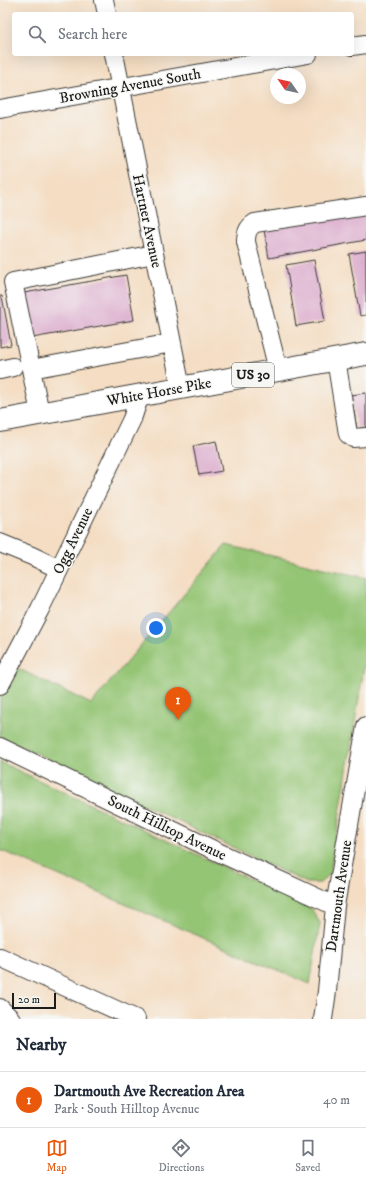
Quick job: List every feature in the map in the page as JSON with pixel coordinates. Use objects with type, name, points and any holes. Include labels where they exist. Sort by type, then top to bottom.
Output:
[{"type":"highway","name":"White Horse Pike","points":[[0,421],[366,354]]},
{"type":"street","points":[[104,0],[107,12]]},
{"type":"street","points":[[354,46],[366,44]]},
{"type":"street","name":"Hartner Avenue","points":[[114,56],[181,388]]},
{"type":"street","name":"Browning Avenue South","points":[[0,109],[297,56]]},
{"type":"street","points":[[278,370],[246,242],[248,230],[255,224],[366,206]]},
{"type":"street","points":[[40,413],[13,282],[154,254]]},
{"type":"street","points":[[31,369],[172,343]]},
{"type":"street","points":[[336,359],[348,434],[353,438],[366,436]]},
{"type":"street","name":"Ogg Avenue","points":[[1,681],[60,569],[132,419],[140,395]]},
{"type":"street","points":[[0,543],[60,569]]},
{"type":"street","name":"Dartmouth Avenue","points":[[323,1019],[336,906],[366,726]]},
{"type":"street","name":"South Hilltop Avenue","points":[[0,747],[220,853],[336,906]]},
{"type":"street","points":[[0,957],[136,1019]]},
{"type":"street","points":[[0,1008],[11,1019]]},
{"type":"green space","points":[[226,545],[366,578],[366,655],[330,874],[320,883],[307,883],[0,736],[0,699],[17,668],[91,704]]},
{"type":"green space","points":[[0,762],[311,908],[320,923],[310,984],[0,850]]},
{"type":"building","points":[[366,210],[366,240],[269,258],[264,230]]},
{"type":"building","points":[[366,251],[366,315],[360,316],[349,254]]},
{"type":"building","points":[[314,260],[325,321],[296,326],[286,265]]},
{"type":"building","points":[[126,275],[134,320],[32,338],[24,293]]},
{"type":"building","points":[[0,296],[2,296],[11,345],[0,347]]},
{"type":"building","points":[[366,393],[366,427],[357,429],[351,395]]},
{"type":"building","points":[[216,441],[222,471],[199,475],[193,446]]},
{"type":"place","name":"Dartmouth Ave Recreation Area","points":[[178,720]]}]
